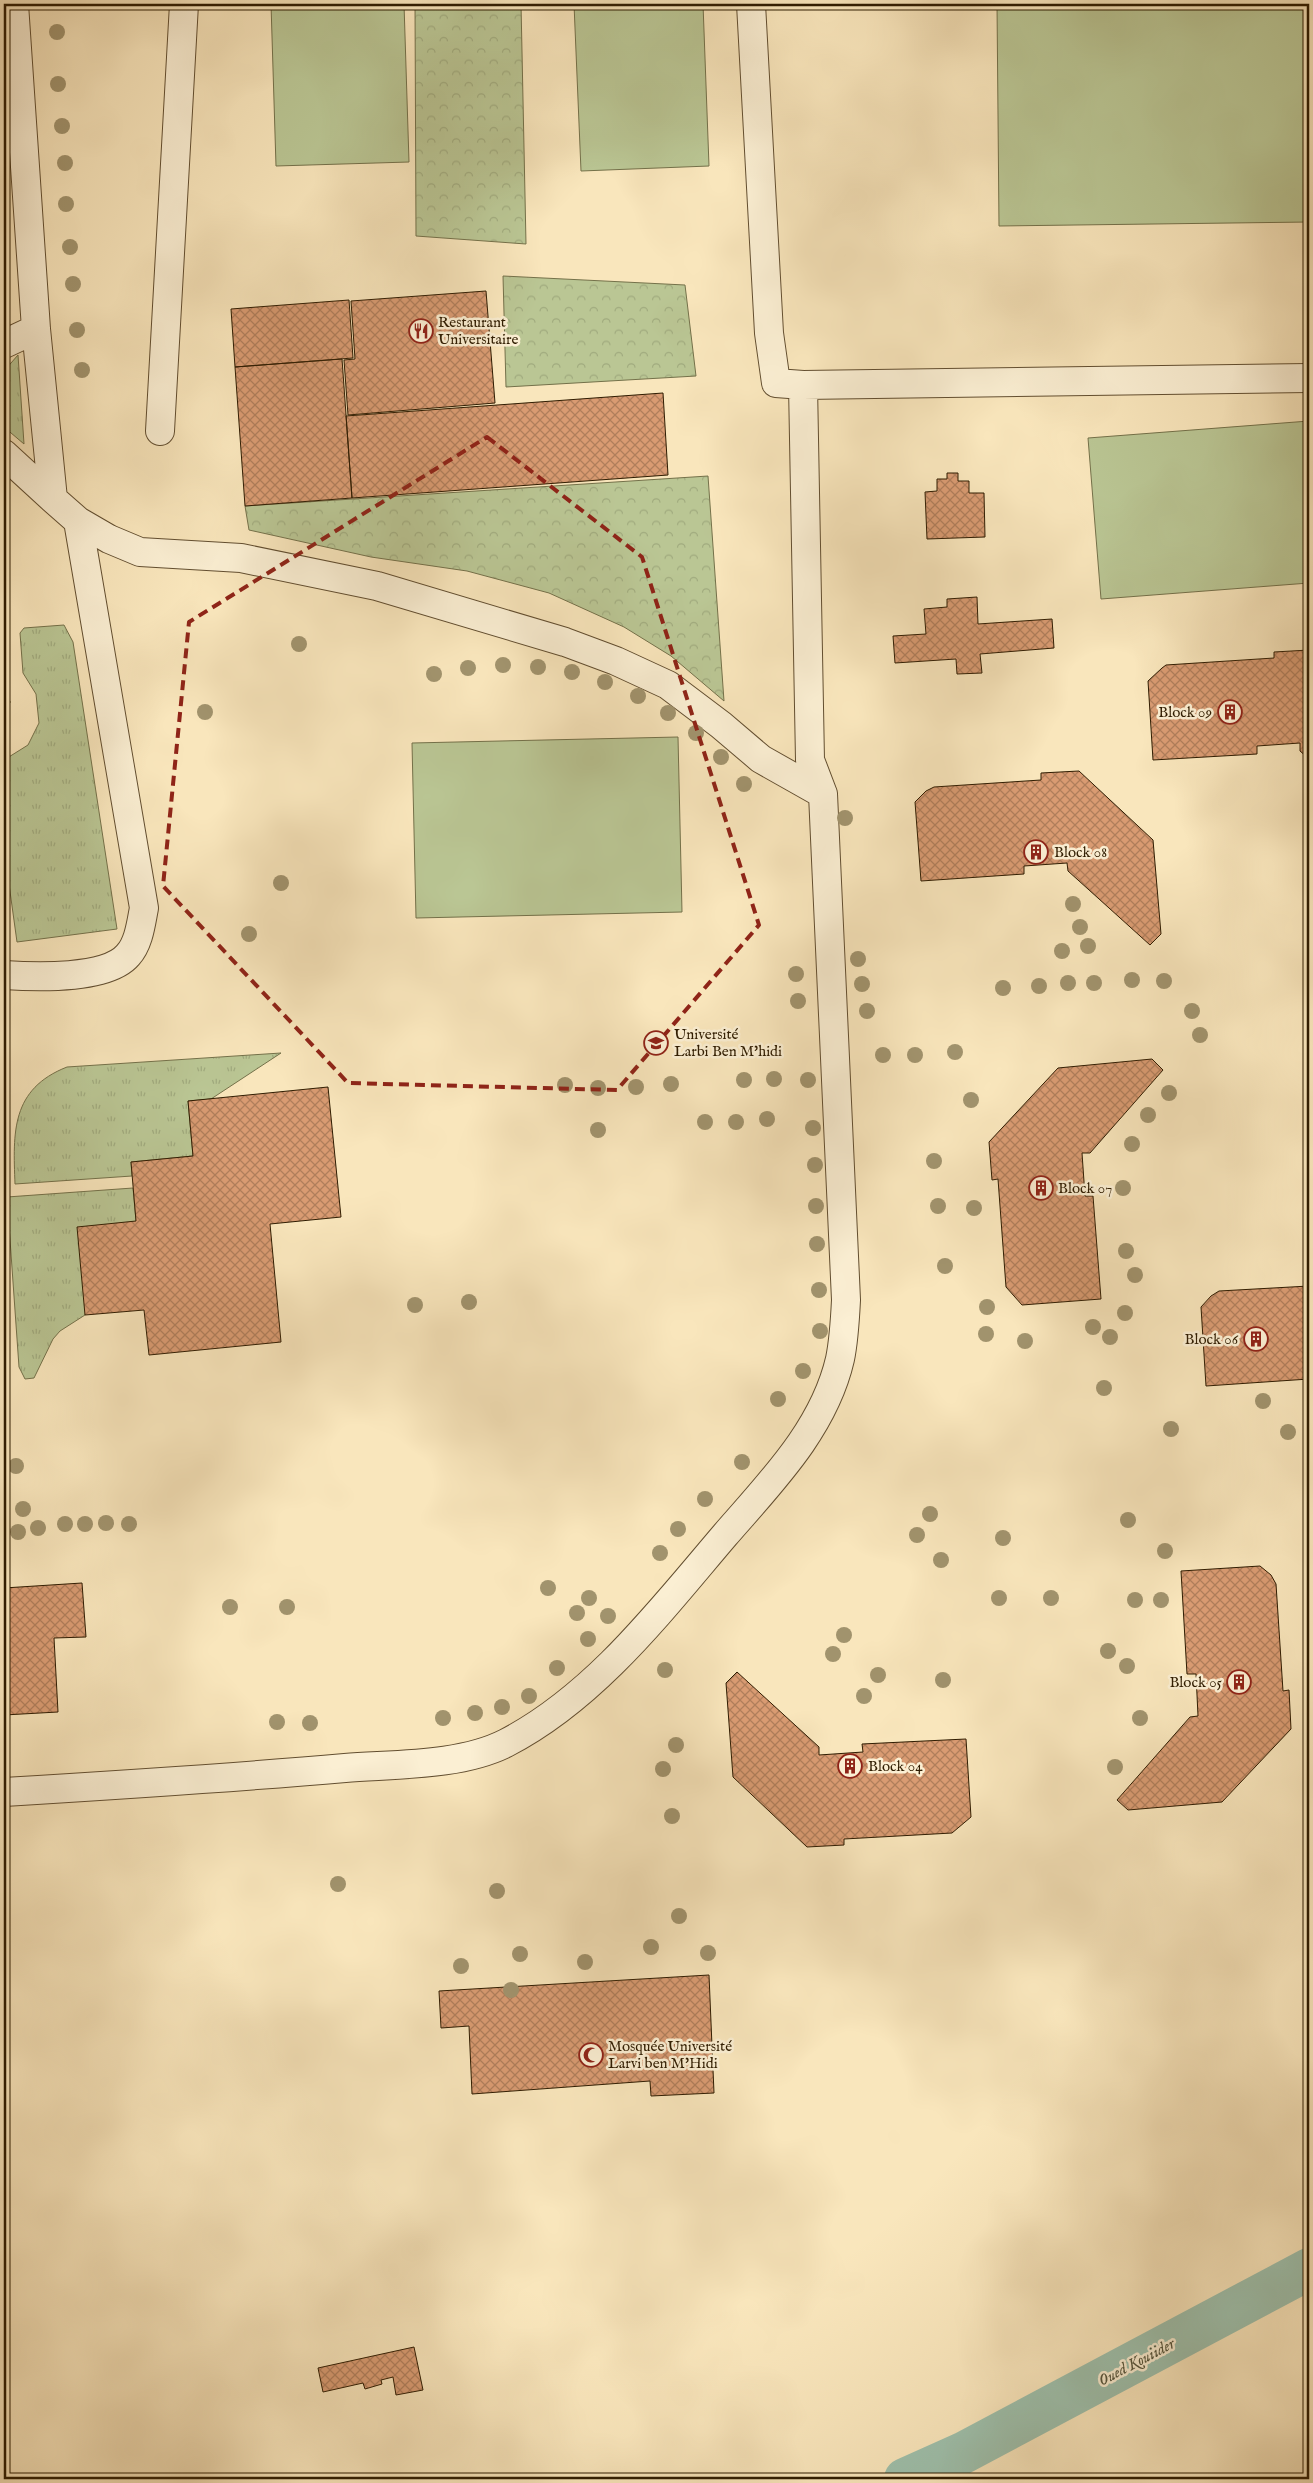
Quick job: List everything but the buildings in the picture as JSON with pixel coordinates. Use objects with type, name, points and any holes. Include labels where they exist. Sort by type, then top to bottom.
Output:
[{"type":"lane","points":[[14,4],[36,329],[53,499]]},
{"type":"lane","points":[[160,430],[184,4]]},
{"type":"lane","points":[[752,4],[769,333],[776,383],[803,385],[1309,378]]},
{"type":"lane","points":[[4,344],[36,329]]},
{"type":"lane","points":[[4,1792],[216,1779],[441,1760],[484,1752],[502,1745],[526,1732],[572,1698],[625,1649],[766,1488],[798,1448],[815,1420],[839,1361],[844,1332],[846,1300],[823,794],[810,760],[803,385]]},
{"type":"lane","points":[[4,454],[78,521],[103,536],[140,552],[242,558],[377,586],[565,642],[607,658],[668,686],[721,725],[761,759],[823,794]]},
{"type":"lane","points":[[4,975],[30,977],[86,973],[111,966],[128,956],[134,945],[144,908],[78,521]]},
{"type":"highlighted area","points":[[487,437],[642,557],[759,925],[617,1090],[348,1083],[163,886],[189,622]]},
{"type":"green space","points":[[271,4],[404,4],[409,162],[276,166]]},
{"type":"green space","points":[[415,4],[521,4],[526,244],[416,236]]},
{"type":"green space","points":[[574,4],[703,4],[709,166],[581,171]]},
{"type":"green space","points":[[997,4],[1309,4],[1309,222],[999,226]]},
{"type":"green space","points":[[503,276],[685,285],[696,376],[506,387]]},
{"type":"green space","points":[[18,355],[24,444],[4,427],[4,371]]},
{"type":"green space","points":[[1309,421],[1309,583],[1101,599],[1088,438]]},
{"type":"green space","points":[[708,476],[724,701],[671,656],[624,627],[549,593],[467,571],[371,557],[249,530],[245,506]]},
{"type":"green space","points":[[64,625],[73,642],[117,929],[17,942],[8,877],[4,877],[4,760],[28,745],[39,723],[36,694],[23,673],[20,633],[24,628]]},
{"type":"green space","points":[[678,737],[682,912],[416,918],[412,743]]},
{"type":"green space","points":[[281,1053],[211,1099],[188,1101],[193,1156],[131,1162],[132,1176],[15,1184],[14,1147],[16,1130],[19,1114],[25,1100],[35,1087],[49,1076],[67,1067]]},
{"type":"green space","points":[[133,1188],[136,1221],[85,1315],[60,1331],[53,1339],[34,1378],[25,1379],[19,1367],[7,1197]]},
{"type":"waterway","name":"Oued Kouiider","points":[[905,2479],[963,2453],[1309,2269]]},
{"type":"place","name":"Restaurant Universitaire","points":[[421,331]]},
{"type":"place","name":"Block 09","points":[[1230,712]]},
{"type":"place","name":"Block 08","points":[[1036,852]]},
{"type":"place","name":"Université Larbi Ben M'hidi","points":[[656,1043]]},
{"type":"place","name":"Block 07","points":[[1041,1188]]},
{"type":"place","name":"Block 06","points":[[1256,1339]]},
{"type":"place","name":"Block 05","points":[[1239,1682]]},
{"type":"place","name":"Block 04","points":[[850,1766]]},
{"type":"place","name":"Mosquée Université Larvi ben M'Hidi","points":[[591,2055]]}]
